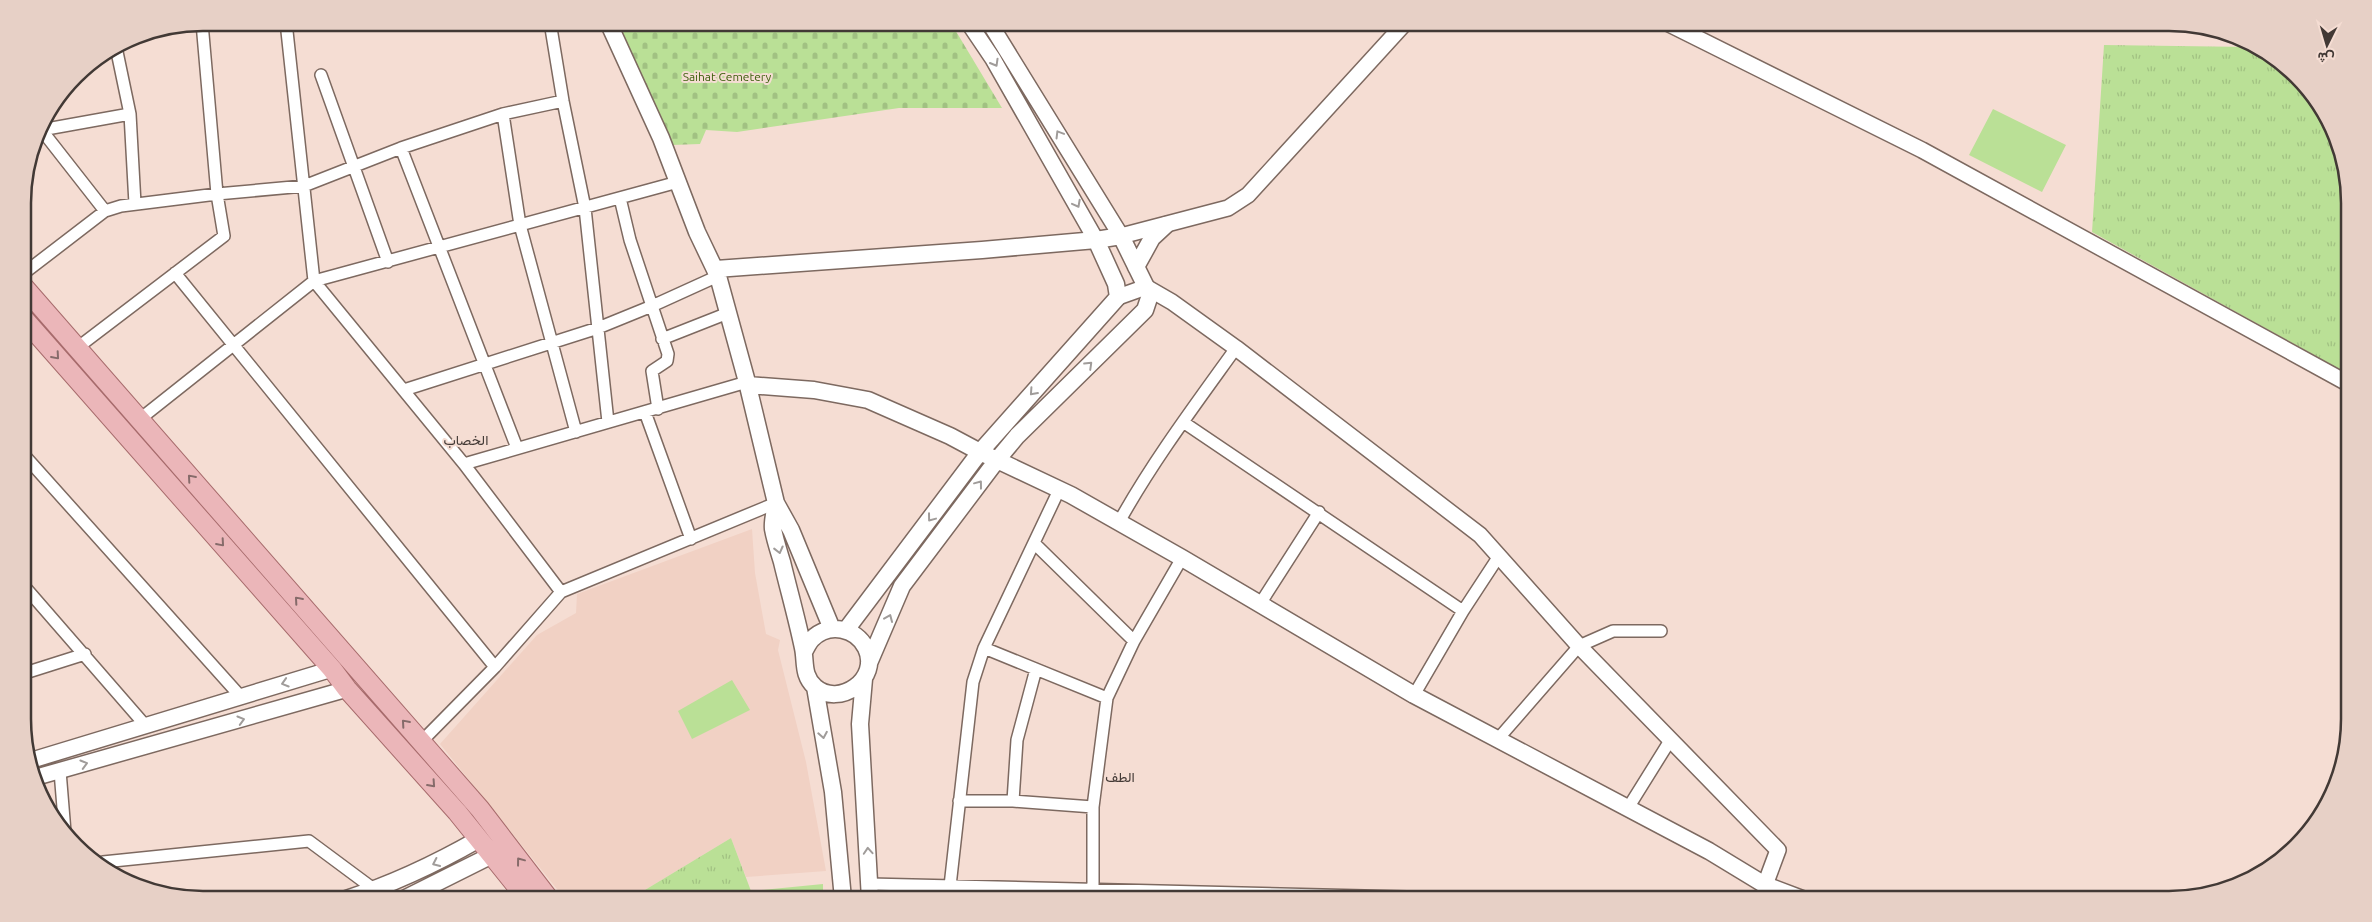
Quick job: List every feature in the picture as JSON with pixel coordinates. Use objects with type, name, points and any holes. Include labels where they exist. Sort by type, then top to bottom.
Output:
[{"type":"main road","points":[[612,32],[661,138],[697,232],[717,273],[748,383],[776,502],[839,629],[860,638],[867,650],[869,663]]},
{"type":"main road","points":[[1136,267],[1152,238],[1166,225]]},
{"type":"main road","points":[[717,273],[1096,240],[1121,236],[1150,295],[1146,310],[1016,436],[902,586],[864,679],[860,724],[870,891]]},
{"type":"main road","points":[[804,652],[812,639],[839,629],[980,452],[1118,297],[1116,284],[1096,240]]},
{"type":"main road","points":[[32,296],[480,808],[544,891]]},
{"type":"main road","points":[[32,328],[332,669],[347,690],[457,812],[520,891]]},
{"type":"main road","points":[[748,383],[814,390],[868,400],[950,436],[1119,522],[1414,695],[1709,850],[1764,885],[1778,890]]},
{"type":"main road","points":[[776,502],[773,528],[804,652],[804,669],[815,687],[833,792],[842,891]]},
{"type":"main road","points":[[815,687],[831,694],[847,692],[857,687],[864,679]]},
{"type":"main road","points":[[375,890],[443,860],[479,839]]},
{"type":"main road","points":[[422,891],[492,855]]},
{"type":"street","points":[[995,32],[1121,236],[1228,208],[1248,195],[1397,31]]},
{"type":"street","points":[[1683,31],[1922,150],[2341,380]]},
{"type":"street","points":[[77,348],[224,236],[217,194],[203,32]]},
{"type":"street","points":[[287,32],[314,281],[464,464],[561,592]]},
{"type":"street","points":[[552,32],[563,101],[585,208],[608,422]]},
{"type":"street","points":[[974,32],[993,59],[1096,240]]},
{"type":"street","points":[[117,55],[130,114],[136,204]]},
{"type":"street","points":[[321,75],[388,262]]},
{"type":"street","points":[[32,267],[105,211],[136,204],[304,186],[402,148],[503,114],[563,101]]},
{"type":"street","points":[[49,128],[130,114]]},
{"type":"street","points":[[503,114],[520,225],[576,432]]},
{"type":"street","points":[[45,135],[105,211]]},
{"type":"street","points":[[402,148],[518,448]]},
{"type":"street","points":[[140,419],[314,281],[678,182]]},
{"type":"street","points":[[620,198],[668,358],[655,367],[651,374],[658,409]]},
{"type":"street","points":[[175,273],[495,667]]},
{"type":"street","points":[[404,390],[598,328],[652,306],[717,273]]},
{"type":"street","points":[[1118,297],[1146,287],[1172,302],[1236,348],[1480,535],[1579,646],[1778,850],[1764,885]]},
{"type":"street","points":[[662,339],[728,313]]},
{"type":"street","points":[[1119,522],[1135,494],[1183,422],[1236,348]]},
{"type":"street","points":[[464,464],[748,383]]},
{"type":"street","points":[[645,412],[691,538]]},
{"type":"street","points":[[1183,422],[1463,611]]},
{"type":"street","points":[[31,463],[241,697]]},
{"type":"street","points":[[950,886],[972,689],[984,648],[1059,490]]},
{"type":"street","points":[[421,742],[495,667],[561,592],[776,502]]},
{"type":"street","points":[[1260,604],[1319,512]]},
{"type":"street","points":[[1034,543],[1134,641]]},
{"type":"street","points":[[1414,695],[1463,611],[1499,556]]},
{"type":"street","points":[[1093,889],[1093,807],[1107,698],[1134,641],[1182,558]]},
{"type":"street","points":[[31,594],[145,725]]},
{"type":"street","points":[[1498,739],[1579,646],[1613,632],[1661,631]]},
{"type":"street","points":[[984,648],[1107,698]]},
{"type":"street","points":[[31,671],[85,654]]},
{"type":"street","points":[[37,759],[332,669]]},
{"type":"street","points":[[1013,801],[1017,740],[1036,669]]},
{"type":"street","points":[[41,776],[347,690]]},
{"type":"street","points":[[1628,808],[1671,739]]},
{"type":"street","points":[[60,771],[63,818]]},
{"type":"street","points":[[959,801],[1013,801],[1093,807]]},
{"type":"street","points":[[107,862],[309,840],[375,890]]},
{"type":"street","points":[[888,891],[950,886],[990,891]]},
{"type":"street","points":[[1070,891],[1093,889],[1143,891]]},
{"type":"shaded area","points":[[752,529],[755,573],[766,634],[780,640],[778,650],[806,762],[826,871],[746,877],[731,838],[644,891],[558,891],[440,744],[537,635],[576,613],[577,594]]},
{"type":"green space","name":"Saihat Cemetery","points":[[614,32],[956,32],[1002,108],[899,108],[737,132],[706,130],[700,144],[672,145]]},
{"type":"green space","points":[[2104,45],[2240,47],[2245,49],[2264,60],[2298,90],[2312,108],[2332,148],[2339,181],[2341,203],[2341,370],[2092,232]]},
{"type":"green space","points":[[1993,109],[2066,145],[2042,192],[1969,155]]},
{"type":"green space","points":[[732,680],[750,710],[692,739],[678,711]]},
{"type":"green space","points":[[731,838],[751,891],[644,891]]},
{"type":"green space","points":[[823,884],[823,891],[754,891]]},
{"type":"district","name":"الخصاب","points":[[466,440]]},
{"type":"district","name":"الطف","points":[[1120,777]]}]
